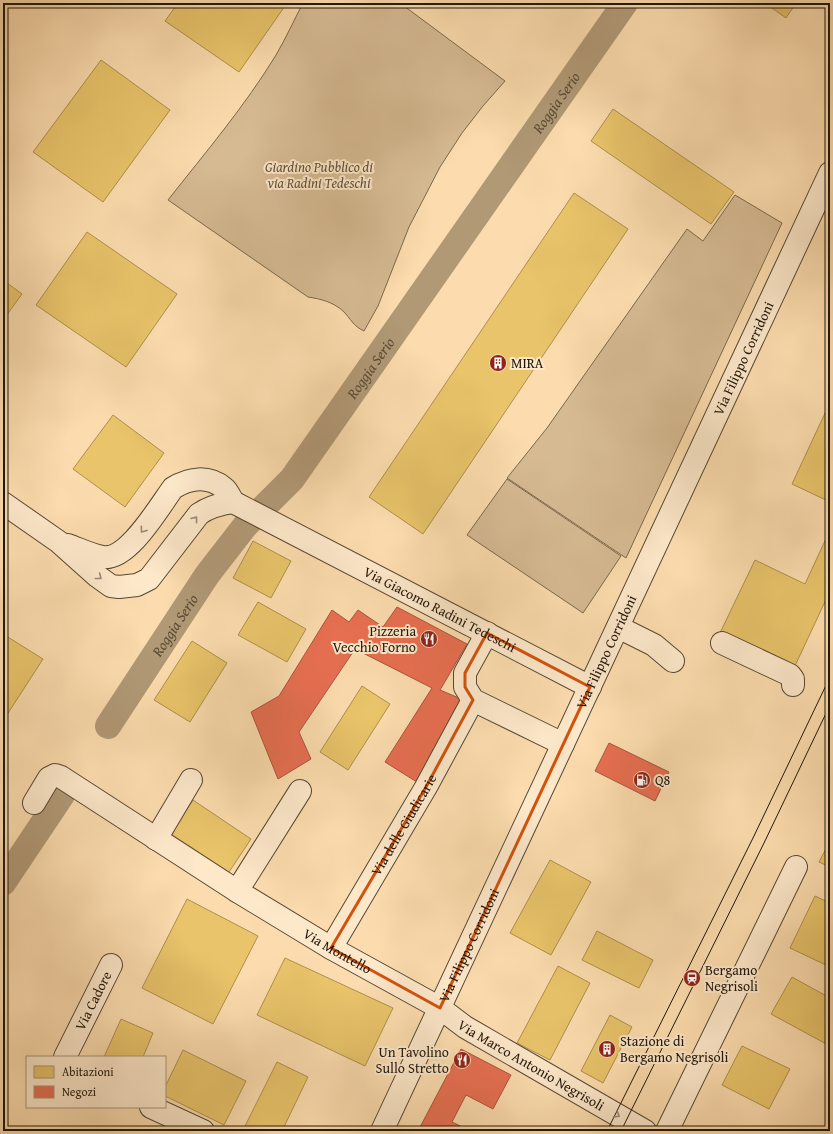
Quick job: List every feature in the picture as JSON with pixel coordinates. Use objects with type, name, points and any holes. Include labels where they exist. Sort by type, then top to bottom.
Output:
[{"type":"street","name":"Via Filippo Corridoni","points":[[382,1131],[618,627],[825,195],[830,173]]},
{"type":"street","points":[[59,542],[104,557],[113,556],[122,552],[134,543],[173,488],[181,483],[197,479],[216,483],[225,489],[242,506]]},
{"type":"street","points":[[3,504],[59,542],[97,576],[111,586],[119,587],[137,585],[149,579],[199,514],[206,509],[216,505],[242,506]]},
{"type":"street","name":"Via Giacomo Radini Tedeschi","points":[[242,506],[289,532],[590,687]]},
{"type":"street","points":[[618,627],[654,645],[673,661]]},
{"type":"street","points":[[487,633],[465,673],[464,687],[473,700],[563,744]]},
{"type":"street","points":[[722,643],[790,675],[793,679],[793,685]]},
{"type":"street","name":"Via delle Giudicarie","points":[[330,948],[426,787],[473,700]]},
{"type":"street","name":"Via Montello","points":[[34,803],[49,778],[55,776],[62,777],[236,891],[330,948],[440,1008]]},
{"type":"street","points":[[156,839],[191,780]]},
{"type":"street","points":[[236,891],[300,792]]},
{"type":"street","points":[[667,1131],[796,867]]},
{"type":"street","name":"Via Cadore","points":[[66,1056],[111,965]]},
{"type":"street","name":"Via Marco Antonio Negrisoli","points":[[440,1008],[465,1027],[645,1131]]},
{"type":"street","points":[[153,1108],[203,1131]]},
{"type":"highlighted area","points":[[487,633],[590,687],[440,1008],[331,948],[426,787],[473,700],[465,687],[465,673]]},
{"type":"green space","name":"Giardino Pubblico di via Radini Tedeschi","points":[[303,3],[400,3],[505,81],[462,133],[440,167],[409,227],[378,306],[364,331],[355,325],[343,311],[335,305],[327,301],[308,297],[168,200],[251,93],[276,55]]},
{"type":"green space","points":[[735,195],[782,223],[626,558],[507,478],[547,428],[687,229],[703,241]]},
{"type":"green space","points":[[507,479],[621,556],[583,613],[467,535]]},
{"type":"building: Abitazioni","points":[[178,3],[287,3],[239,72],[165,21]]},
{"type":"building: Abitazioni","points":[[410,3],[419,3],[416,7]]},
{"type":"building: Abitazioni","points":[[431,3],[439,3],[436,7]]},
{"type":"building: Abitazioni","points":[[765,3],[796,3],[786,18]]},
{"type":"building: Abitazioni","points":[[101,60],[170,110],[103,202],[33,152]]},
{"type":"building: Abitazioni","points":[[613,109],[734,192],[711,224],[591,141]]},
{"type":"building: Abitazioni","name":"MIRA","points":[[574,193],[628,229],[423,534],[369,497]]},
{"type":"building: Abitazioni","points":[[87,232],[177,294],[126,367],[36,305]]},
{"type":"building: Abitazioni","points":[[3,280],[22,294],[3,320]]},
{"type":"building: Abitazioni","points":[[826,411],[830,413],[830,502],[792,484]]},
{"type":"building: Abitazioni","points":[[113,415],[164,453],[125,507],[73,469]]},
{"type":"building: Abitazioni","points":[[830,530],[830,591],[794,668],[720,633],[755,560],[805,584]]},
{"type":"building: Abitazioni","points":[[253,541],[291,561],[271,598],[233,578]]},
{"type":"building: Abitazioni","points":[[258,602],[306,629],[287,662],[238,635]]},
{"type":"building: Abitazioni","points":[[3,634],[43,659],[3,721]]},
{"type":"building: Abitazioni","points":[[192,641],[227,663],[190,722],[154,700]]},
{"type":"building: Abitazioni","points":[[362,686],[390,704],[348,770],[320,752]]},
{"type":"building: Abitazioni","points":[[193,800],[251,839],[229,872],[171,834]]},
{"type":"building: Abitazioni","points":[[830,841],[830,867],[819,862]]},
{"type":"building: Abitazioni","points":[[550,860],[591,882],[551,955],[510,933]]},
{"type":"building: Abitazioni","points":[[815,896],[830,903],[830,967],[790,948]]},
{"type":"building: Abitazioni","points":[[187,899],[258,936],[213,1024],[142,988]]},
{"type":"building: Abitazioni","points":[[597,931],[653,960],[639,988],[582,960]]},
{"type":"building: Abitazioni","points":[[285,958],[393,1008],[365,1066],[257,1015]]},
{"type":"building: Abitazioni","points":[[558,966],[590,983],[550,1060],[517,1043]]},
{"type":"building: Abitazioni","points":[[792,977],[830,998],[830,1046],[771,1014]]},
{"type":"building: Abitazioni","name":"Stazione di Bergamo Negrisoli","points":[[610,1015],[632,1027],[603,1083],[581,1071]]},
{"type":"building: Abitazioni","points":[[121,1019],[153,1033],[143,1056],[104,1056]]},
{"type":"building: Abitazioni","points":[[742,1046],[790,1069],[769,1109],[722,1085]]},
{"type":"building: Abitazioni","points":[[183,1050],[246,1081],[224,1125],[166,1096],[166,1085]]},
{"type":"building: Abitazioni","points":[[277,1062],[308,1077],[282,1131],[250,1131],[244,1128]]},
{"type":"building: Negozi","points":[[397,607],[467,644],[440,690],[466,701],[420,784],[385,762],[432,688],[355,649],[299,732],[311,759],[278,779],[251,712],[279,696],[332,610],[349,622],[358,610],[383,627]]},
{"type":"building: Negozi","points":[[609,743],[669,772],[655,801],[595,771]]},
{"type":"building: Negozi","points":[[461,1049],[511,1075],[493,1109],[466,1095],[452,1122],[471,1131],[418,1131]]},
{"type":"waterway","name":"Roggia Serio","points":[[108,726],[207,575],[245,526],[292,479],[625,3]]},
{"type":"waterway","name":"Roggia Serio","points":[[3,883],[62,795]]},
{"type":"tram line","points":[[607,1131],[753,838],[830,677]]},
{"type":"tram line","points":[[621,1131],[764,843],[830,705]]},
{"type":"place","name":"MIRA","points":[[498,363]]},
{"type":"place","name":"Pizzeria Vecchio Forno","points":[[429,639]]},
{"type":"place","name":"Q8","points":[[642,780]]},
{"type":"place","name":"Bergamo Negrisoli","points":[[692,978]]},
{"type":"place","name":"Stazione di Bergamo Negrisoli","points":[[607,1049]]},
{"type":"place","name":"Un Tavolino Sullo Stretto","points":[[462,1060]]}]
